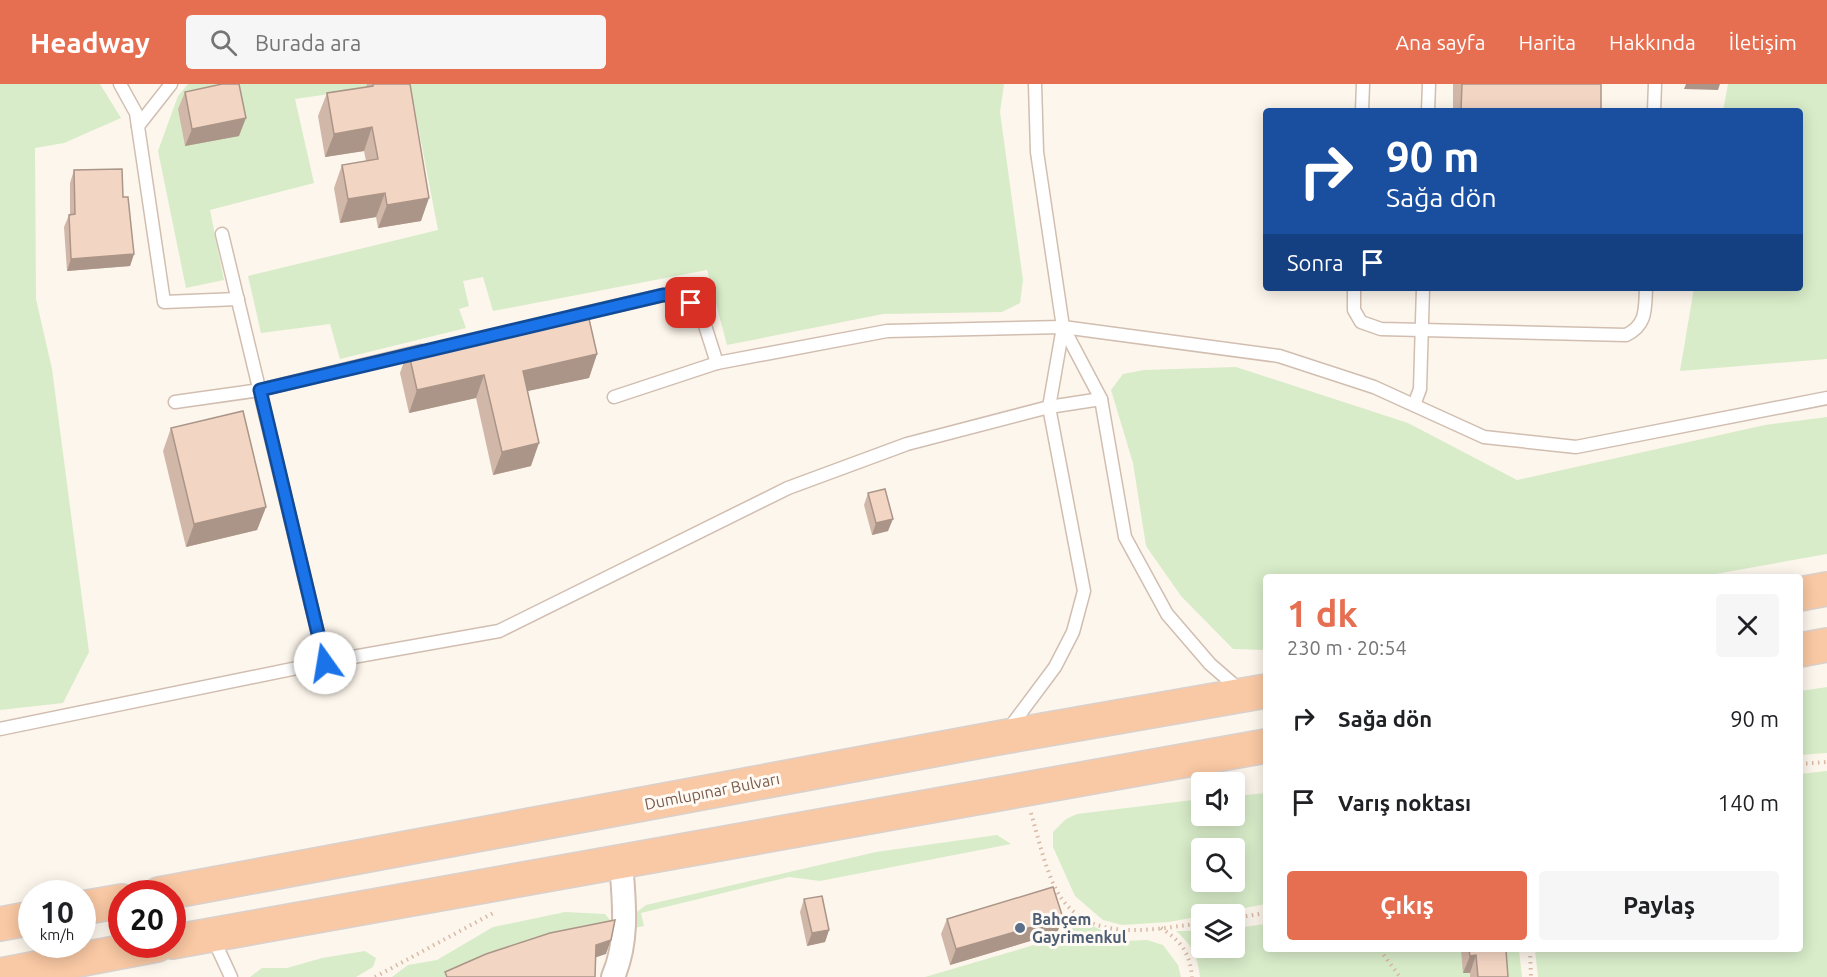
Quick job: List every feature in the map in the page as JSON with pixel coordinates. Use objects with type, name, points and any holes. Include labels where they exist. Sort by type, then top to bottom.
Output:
[{"type":"highway","points":[[1803,593],[1827,589]]},
{"type":"highway","points":[[1803,649],[1827,645]]},
{"type":"highway","name":"Dumlupınar Bulvarı","points":[[186,889],[1003,737],[1256,693]]},
{"type":"highway","points":[[186,940],[1263,747]]},
{"type":"highway","points":[[0,924],[18,921]]},
{"type":"highway","points":[[0,975],[108,954]]},
{"type":"street","points":[[613,977],[625,930],[621,862]]},
{"type":"lane","points":[[120,84],[136,113],[164,302],[238,299]]},
{"type":"lane","points":[[138,126],[171,84]]},
{"type":"lane","points":[[1003,737],[1055,667],[1073,632],[1084,591],[1049,407],[1063,327],[1037,152],[1035,84]]},
{"type":"lane","points":[[1362,108],[1363,84]]},
{"type":"lane","points":[[1428,108],[1429,84]]},
{"type":"lane","points":[[1654,108],[1655,84]]},
{"type":"lane","points":[[222,234],[325,663]]},
{"type":"lane","points":[[1354,291],[1354,310],[1361,322],[1381,329],[1626,335],[1636,330],[1644,320],[1646,291]]},
{"type":"lane","points":[[1414,405],[1420,389],[1423,291]]},
{"type":"lane","points":[[563,318],[663,295],[679,295],[700,310],[717,363]]},
{"type":"lane","points":[[1063,327],[1101,399],[1125,537],[1167,614],[1210,664],[1256,693]]},
{"type":"lane","points":[[614,398],[717,363],[887,331],[1063,327],[1279,356],[1374,387],[1484,436],[1576,447],[1827,398]]},
{"type":"lane","points":[[175,402],[260,390],[429,349]]},
{"type":"lane","points":[[0,729],[325,663],[499,631],[788,488],[907,444],[1049,407],[1101,399]]},
{"type":"lane","points":[[212,935],[231,977]]},
{"type":"path","points":[[1803,764],[1827,762]]},
{"type":"path","points":[[1024,789],[1050,878],[1069,909],[1100,928],[1124,931],[1191,923]]},
{"type":"path","points":[[375,977],[437,946],[501,908]]},
{"type":"path","points":[[1245,916],[1263,913]]},
{"type":"path","points":[[1161,927],[1184,946],[1191,962],[1192,977]]},
{"type":"path","points":[[1381,952],[1400,977]]},
{"type":"path","points":[[1530,952],[1531,977]]},
{"type":"green space","points":[[0,84],[100,84],[121,118],[64,143],[35,148],[36,299],[52,369],[89,652],[63,703],[0,710]]},
{"type":"green space","points":[[188,84],[398,84],[295,99],[314,183],[210,210],[224,280],[186,288],[158,151],[178,96]]},
{"type":"green space","points":[[410,84],[1004,84],[1000,112],[1023,280],[1020,303],[1002,312],[883,314],[727,345],[707,270],[493,311],[483,277],[463,281],[469,306],[459,309],[466,328],[340,359],[330,324],[261,333],[248,276],[438,230]]},
{"type":"green space","points":[[1728,84],[1827,84],[1827,359],[1680,371],[1693,291],[1803,291],[1803,108],[1724,108]]},
{"type":"green space","points":[[1236,367],[1408,423],[1517,480],[1765,425],[1827,417],[1827,554],[1715,574],[1263,574],[1263,650],[1233,649],[1181,596],[1146,546],[1133,463],[1111,390],[1123,374],[1144,370]]},
{"type":"green space","points":[[1827,687],[1827,753],[1803,755],[1803,691]]},
{"type":"green space","points":[[1827,771],[1827,977],[1538,977],[1535,952],[1803,952],[1803,774]]},
{"type":"green space","points":[[1263,793],[1263,905],[1245,908],[1245,904],[1191,904],[1191,918],[1169,922],[1122,925],[1103,920],[1075,896],[1053,847],[1053,832],[1066,819],[1077,814],[1191,800],[1191,826],[1245,826],[1245,795]]},
{"type":"green space","points":[[997,835],[1011,844],[820,881],[789,877],[641,913],[644,926],[629,929],[634,914],[646,905],[876,852]]},
{"type":"green space","points":[[565,912],[605,914],[615,926],[460,977],[392,977],[408,965],[437,960],[493,927]]},
{"type":"green space","points":[[1076,918],[1124,941],[1147,940],[1163,945],[1178,965],[1181,977],[925,977],[1061,937]]},
{"type":"green space","points":[[1263,924],[1263,952],[1519,952],[1522,977],[1200,977],[1196,958],[1245,958],[1245,927]]},
{"type":"green space","points":[[1176,931],[1191,931],[1191,949],[1186,941]]},
{"type":"green space","points":[[365,951],[376,958],[373,967],[356,977],[250,977],[262,968],[287,968],[322,958]]},
{"type":"building","points":[[222,84],[239,84],[246,118],[192,129],[185,92]]},
{"type":"building","points":[[373,84],[410,84],[429,198],[387,205],[385,193],[348,199],[342,165],[378,159],[372,127],[334,134],[327,93],[373,86]]},
{"type":"building","points":[[1462,84],[1601,84],[1601,108],[1461,108]]},
{"type":"building","points":[[122,169],[123,197],[128,197],[134,254],[71,259],[69,215],[75,214],[74,170]]},
{"type":"building","points":[[587,310],[597,354],[523,371],[539,443],[502,452],[484,375],[417,390],[408,350]]},
{"type":"building","points":[[243,411],[266,507],[194,524],[171,428]]},
{"type":"building","points":[[885,489],[893,519],[876,523],[868,493]]},
{"type":"building","points":[[1053,887],[1063,918],[956,949],[947,919]]},
{"type":"building","points":[[822,896],[829,930],[812,933],[804,899]]},
{"type":"building","points":[[615,920],[611,940],[596,945],[595,977],[447,977],[445,972],[486,954],[550,933]]},
{"type":"building","points":[[1469,952],[1506,952],[1508,977],[1478,977],[1476,955],[1470,956]]},
{"type":"place","name":"Bahçem Gayrimenkul","points":[[1020,928]]},
{"type":"route","points":[[325,663],[260,390],[663,295],[679,295],[691,303]]}]
